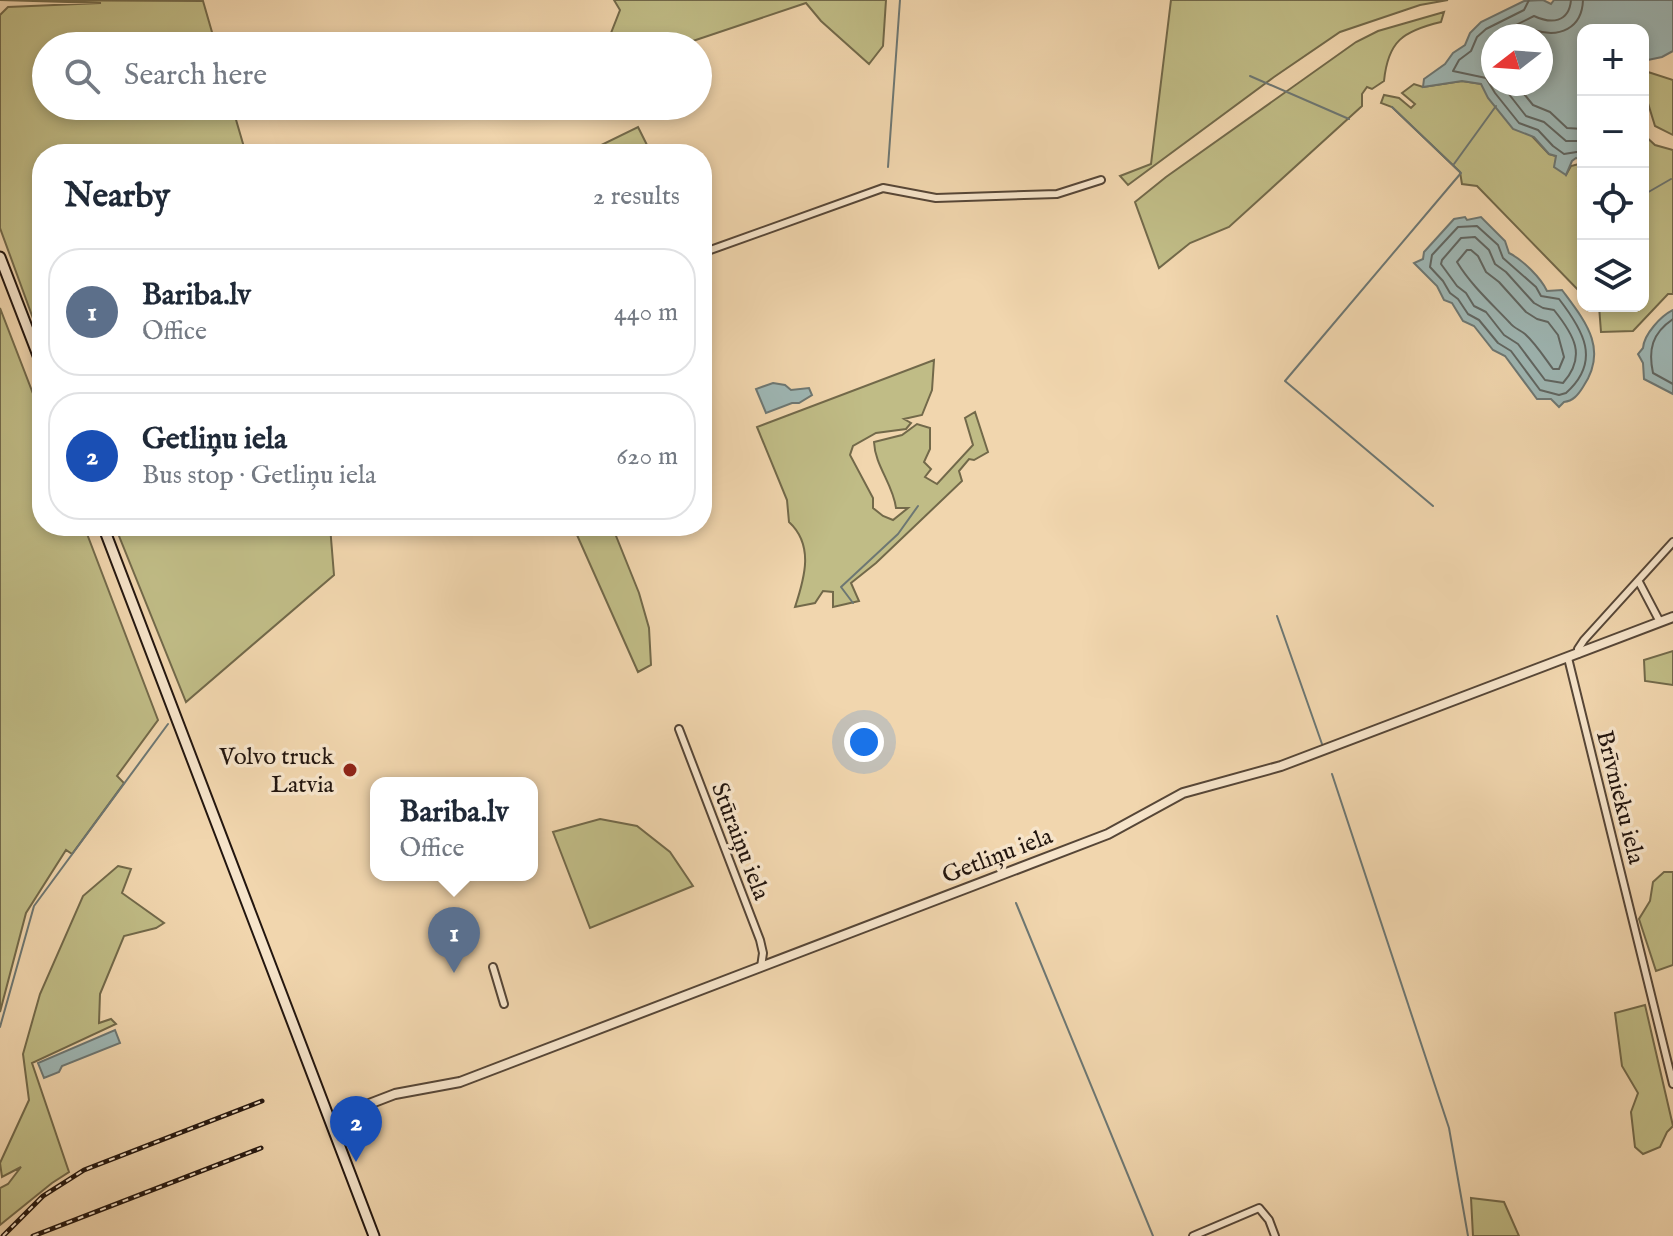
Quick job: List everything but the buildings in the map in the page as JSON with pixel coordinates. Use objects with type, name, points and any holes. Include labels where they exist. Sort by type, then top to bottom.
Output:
[{"type":"main road","points":[[0,257],[32,340]]},
{"type":"main road","points":[[107,536],[374,1236]]},
{"type":"street","points":[[712,249],[871,190],[883,188],[936,198],[1057,194],[1101,180]]},
{"type":"street","points":[[1578,654],[1584,640],[1673,542]]},
{"type":"street","points":[[1639,582],[1660,622]]},
{"type":"street","name":"Getliņu iela","points":[[330,1119],[395,1094],[460,1082],[1108,834],[1183,793],[1281,766],[1673,617]]},
{"type":"street","name":"Brīvnieku iela","points":[[1568,658],[1673,1084]]},
{"type":"street","name":"Stūraiņu iela","points":[[679,729],[760,940],[763,953],[761,967]]},
{"type":"street","points":[[493,967],[504,1004]]},
{"type":"street","points":[[1193,1236],[1259,1208],[1269,1220],[1275,1236]]},
{"type":"shaded area","points":[[0,0],[203,1],[212,32],[32,32],[32,120],[236,120],[243,144],[32,144],[32,316],[0,228],[0,15],[8,7],[101,3]]},
{"type":"shaded area","points":[[614,0],[886,0],[883,46],[869,64],[821,21],[806,3],[712,35],[712,32],[611,32],[620,10]]},
{"type":"shaded area","points":[[1171,0],[1448,0],[1420,5],[1340,32],[1128,185],[1120,176],[1151,164]]},
{"type":"shaded area","points":[[1444,12],[1441,22],[1417,29],[1400,40],[1389,56],[1384,81],[1372,89],[1367,87],[1362,94],[1362,106],[1229,227],[1190,243],[1159,268],[1135,202],[1356,42],[1378,31]]},
{"type":"shaded area","points":[[1649,72],[1673,80],[1673,135],[1655,126],[1649,106]]},
{"type":"shaded area","points":[[1462,81],[1481,84],[1481,96],[1493,96],[1549,154],[1556,156],[1566,175],[1571,166],[1577,164],[1577,289],[1477,186],[1462,184],[1460,172],[1392,107],[1381,103],[1384,95],[1399,98],[1411,108],[1415,104],[1402,93],[1414,84],[1423,87]]},
{"type":"shaded area","points":[[638,127],[646,144],[603,144]]},
{"type":"shaded area","points":[[1649,140],[1655,145],[1673,150],[1673,294],[1668,294],[1633,331],[1601,332],[1599,312],[1649,312]]},
{"type":"shaded area","points":[[0,308],[32,391],[32,536],[88,536],[158,720],[117,776],[124,783],[72,854],[66,850],[26,913],[0,1012]]},
{"type":"shaded area","points":[[934,360],[932,390],[922,415],[904,419],[911,423],[906,429],[876,433],[853,446],[850,455],[873,498],[873,508],[893,520],[908,508],[896,508],[877,459],[874,442],[902,435],[917,424],[930,428],[930,449],[924,462],[931,469],[925,477],[937,484],[973,445],[965,418],[975,412],[988,452],[974,460],[969,459],[959,471],[962,481],[851,583],[859,601],[833,607],[833,592],[823,591],[815,603],[795,607],[804,573],[805,551],[797,531],[789,522],[787,500],[757,427]]},
{"type":"shaded area","points":[[119,536],[331,536],[334,575],[186,702]]},
{"type":"shaded area","points":[[577,536],[616,536],[649,628],[651,665],[638,672]]},
{"type":"shaded area","points":[[1673,651],[1673,685],[1645,681],[1644,660]]},
{"type":"shaded area","points":[[600,819],[637,826],[670,852],[693,886],[590,928],[553,832]]},
{"type":"shaded area","points":[[118,866],[131,869],[122,893],[164,923],[124,936],[100,994],[99,1023],[111,1019],[116,1024],[32,1063],[69,1172],[0,1225],[0,1188],[8,1184],[21,1167],[2,1177],[0,1163],[29,1100],[23,1054],[40,994],[83,896]]},
{"type":"shaded area","points":[[1664,872],[1673,872],[1673,965],[1656,971],[1639,919],[1650,901],[1653,882]]},
{"type":"shaded area","points":[[1645,1005],[1673,1126],[1660,1147],[1643,1154],[1635,1147],[1631,1112],[1638,1093],[1622,1066],[1615,1013]]},
{"type":"shaded area","points":[[1471,1198],[1504,1202],[1519,1236],[1473,1236]]},
{"type":"water","points":[[1543,0],[1551,4],[1554,0],[1673,0],[1673,51],[1649,60],[1649,24],[1577,24],[1577,158],[1572,161],[1566,175],[1554,167],[1556,156],[1549,154],[1534,137],[1513,129],[1487,96],[1553,96],[1553,24],[1481,24],[1481,84],[1462,81],[1423,87],[1424,79],[1465,45],[1470,33],[1481,22],[1524,1]]},
{"type":"water","points":[[1481,217],[1505,241],[1509,253],[1531,270],[1547,291],[1562,290],[1586,324],[1594,348],[1591,373],[1577,395],[1559,407],[1551,399],[1537,399],[1505,356],[1493,350],[1474,326],[1463,321],[1452,303],[1444,300],[1437,286],[1414,263],[1423,259],[1424,252],[1454,219]]},
{"type":"water","points":[[1673,310],[1673,394],[1644,379],[1643,363],[1638,354],[1654,326]]},
{"type":"water","points":[[773,383],[785,385],[791,390],[809,388],[812,395],[799,403],[766,413],[756,389]]},
{"type":"water","points":[[115,1030],[120,1043],[62,1066],[59,1072],[44,1078],[38,1063]]},
{"type":"waterway","points":[[888,167],[900,0]]},
{"type":"waterway","points":[[1250,76],[1349,119]]},
{"type":"waterway","points":[[1454,164],[1496,106]]},
{"type":"waterway","points":[[1392,107],[1461,173],[1285,381],[1433,506]]},
{"type":"waterway","points":[[1649,192],[1671,179]]},
{"type":"waterway","points":[[853,603],[841,587],[898,534],[918,506]]},
{"type":"waterway","points":[[1277,616],[1322,744]]},
{"type":"waterway","points":[[0,1027],[34,906],[168,724]]},
{"type":"waterway","points":[[1332,774],[1449,1128],[1468,1236]]},
{"type":"waterway","points":[[1016,903],[1153,1236]]},
{"type":"railway","points":[[3,1236],[43,1196],[84,1170],[262,1101]]},
{"type":"railway","points":[[33,1236],[261,1148]]},
{"type":"place","name":"Volvo truck Latvia","points":[[350,770]]},
{"type":"place","name":"Bariba.lv","points":[[454,973]]},
{"type":"place","name":"Getliņu iela","points":[[356,1162]]}]
